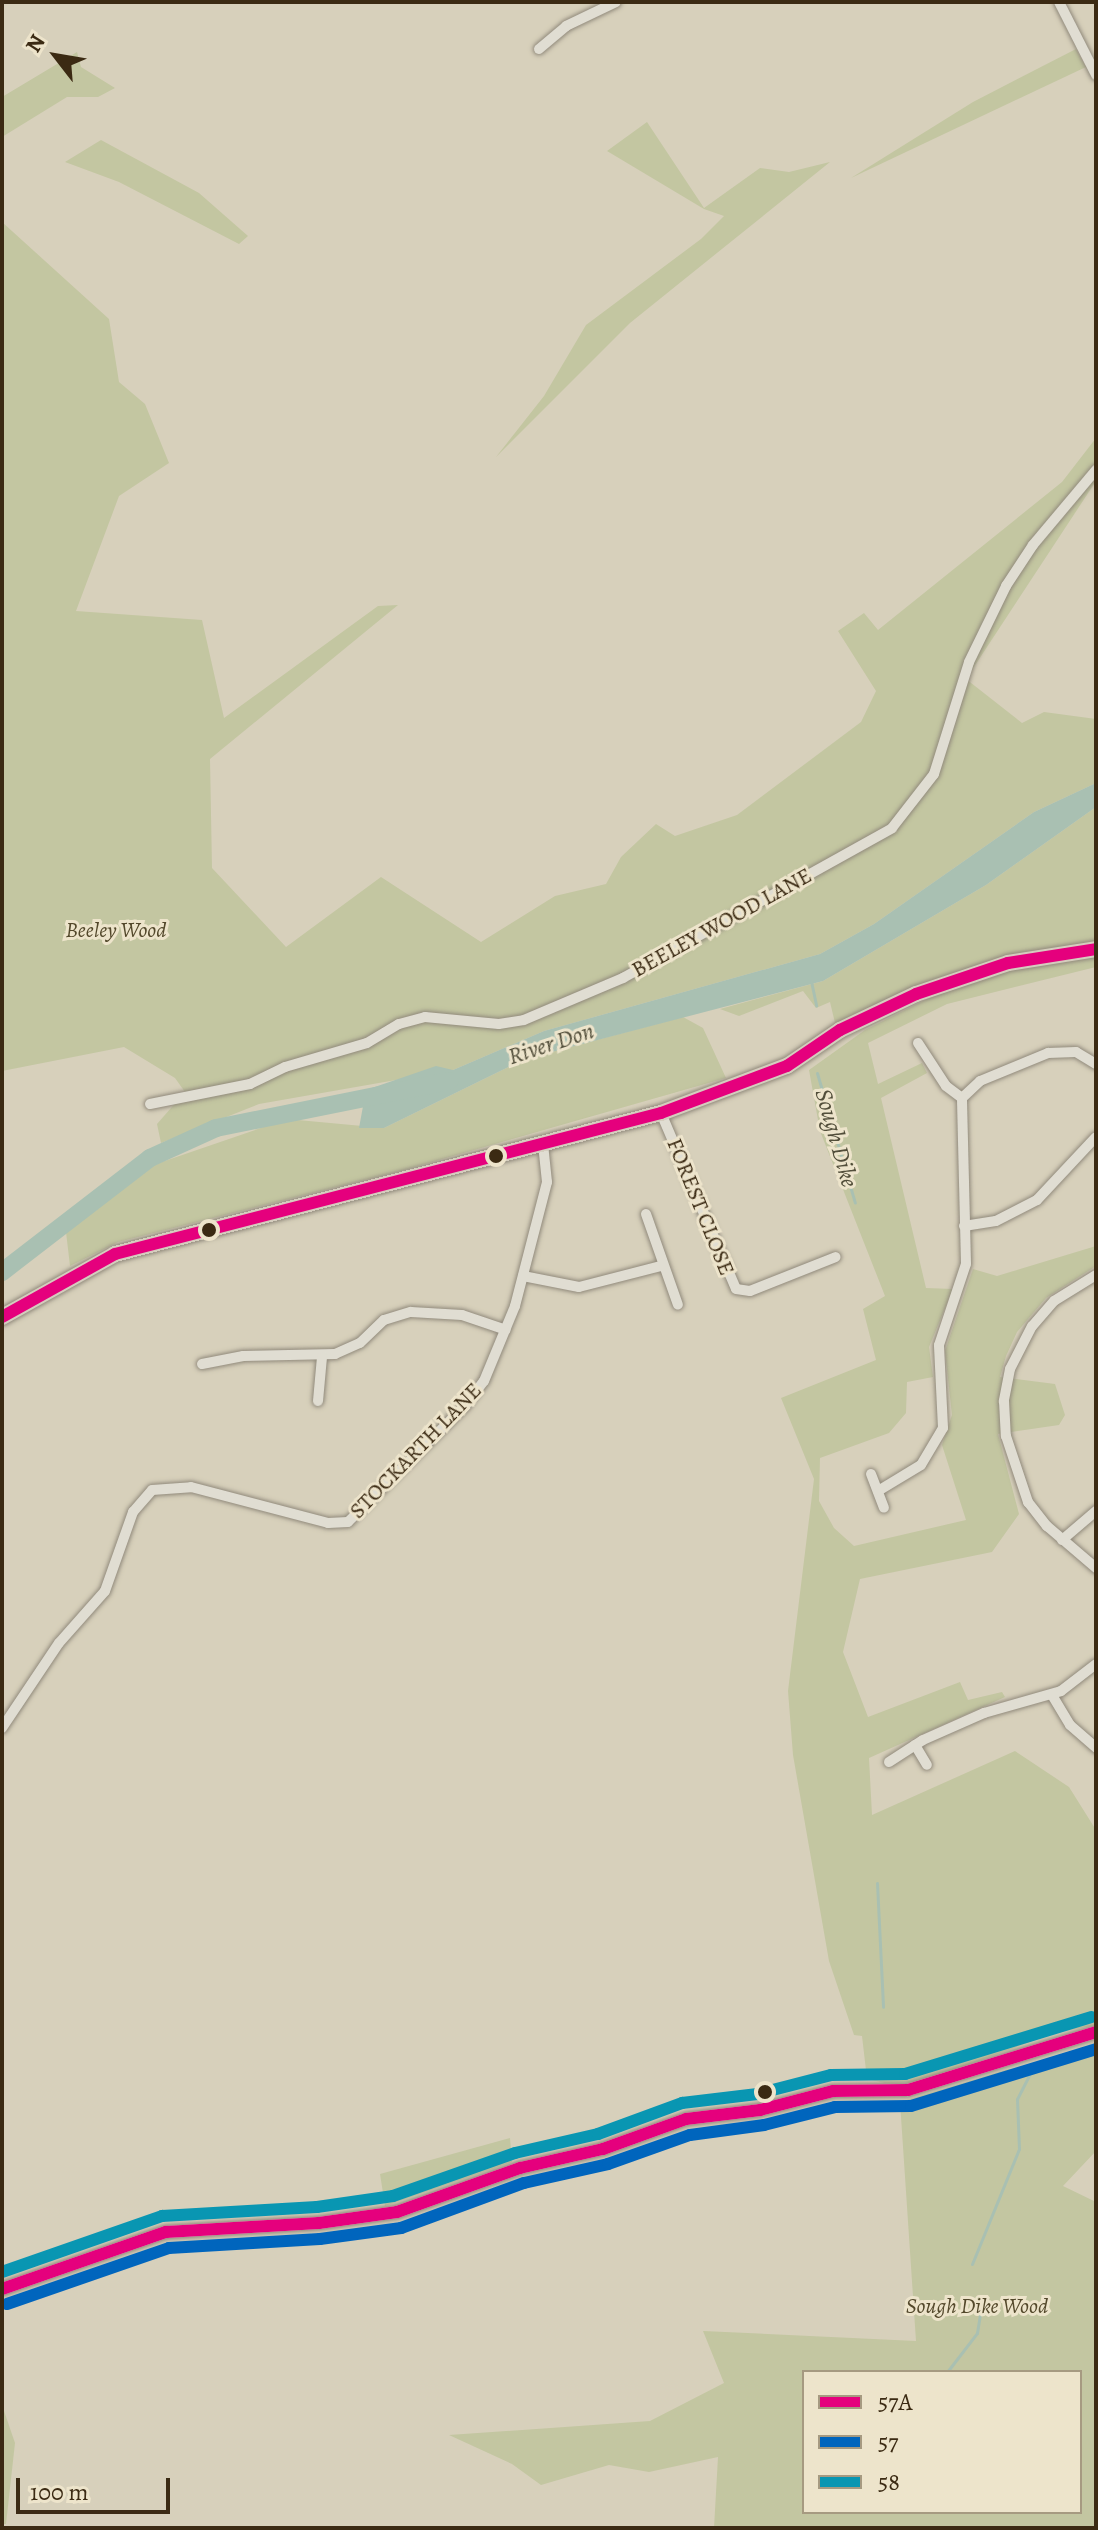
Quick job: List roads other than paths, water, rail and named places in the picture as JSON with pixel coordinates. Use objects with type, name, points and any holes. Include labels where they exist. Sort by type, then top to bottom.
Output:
[{"type":"main road","points":[[2,1317],[115,1254],[661,1113],[756,1080],[853,1022],[916,994],[1008,963],[1096,949]]},
{"type":"street","points":[[539,49],[566,26],[616,2]]},
{"type":"street","points":[[1059,2],[1096,75]]},
{"type":"street","name":"BEELEY WOOD LANE","points":[[150,1104],[250,1084],[285,1067],[367,1043],[399,1024],[425,1017],[499,1024],[524,1020],[623,978],[892,828],[934,774],[969,662],[1006,586],[1033,545],[1096,470]]},
{"type":"street","points":[[918,1043],[946,1086],[962,1098]]},
{"type":"street","points":[[878,1491],[909,1476],[940,1437],[945,1417],[939,1345],[961,1291],[964,1226],[962,1098],[980,1081],[1048,1053],[1076,1052],[1096,1064]]},
{"type":"street","name":"FOREST CLOSE","points":[[661,1113],[736,1289],[750,1291],[836,1257]]},
{"type":"street","points":[[964,1226],[996,1221],[1037,1200],[1096,1137]]},
{"type":"street","name":"STOCKARTH LANE","points":[[2,1728],[59,1643],[105,1591],[145,1495],[160,1486],[178,1485],[328,1523],[354,1519],[476,1392],[506,1330],[523,1276],[547,1182],[543,1145]]},
{"type":"street","points":[[646,1214],[661,1266],[678,1305]]},
{"type":"street","points":[[523,1276],[579,1287],[661,1266]]},
{"type":"street","points":[[1096,1275],[1041,1314],[1015,1353],[1007,1381],[1005,1421],[1013,1464],[1035,1513],[1096,1568]]},
{"type":"street","points":[[202,1364],[257,1355],[322,1357],[352,1348],[384,1320],[411,1312],[462,1315],[506,1330]]},
{"type":"street","points":[[318,1401],[322,1357]]},
{"type":"street","points":[[871,1474],[884,1508]]},
{"type":"street","points":[[1062,1540],[1096,1511]]},
{"type":"street","points":[[889,1762],[915,1745],[999,1707],[1052,1695],[1096,1664]]},
{"type":"street","points":[[1052,1695],[1070,1725],[1096,1748]]},
{"type":"street","points":[[915,1745],[927,1765]]},
{"type":"street","points":[[2,2289],[166,2232],[397,2212],[520,2168],[603,2149],[686,2119],[760,2110],[833,2091],[908,2090],[1096,2032]]},
{"type":"water","points":[[1096,783],[1096,807],[986,885],[823,981],[525,1059],[384,1128],[359,1128],[366,1090],[436,1066],[453,1070],[544,1031],[820,954],[874,924],[1034,812]]},
{"type":"waterway","name":"Sough Dike","points":[[811,981],[816,1005]]},
{"type":"waterway","name":"Sough Dike","points":[[817,1073],[855,1203]]},
{"type":"waterway","name":"River Don","points":[[2,1272],[150,1158],[216,1128],[449,1081]]},
{"type":"waterway","name":"Sough Dike","points":[[877,1883],[883,2007]]},
{"type":"waterway","name":"Sough Dike","points":[[972,2264],[1019,2149],[1017,2099],[1030,2073]]},
{"type":"waterway","name":"Sough Dike","points":[[949,2370],[977,2333],[980,2315]]},
{"type":"park label","name":"Beeley Wood","points":[[116,931]]},
{"type":"park label","name":"Sough Dike Wood","points":[[977,2307]]}]
